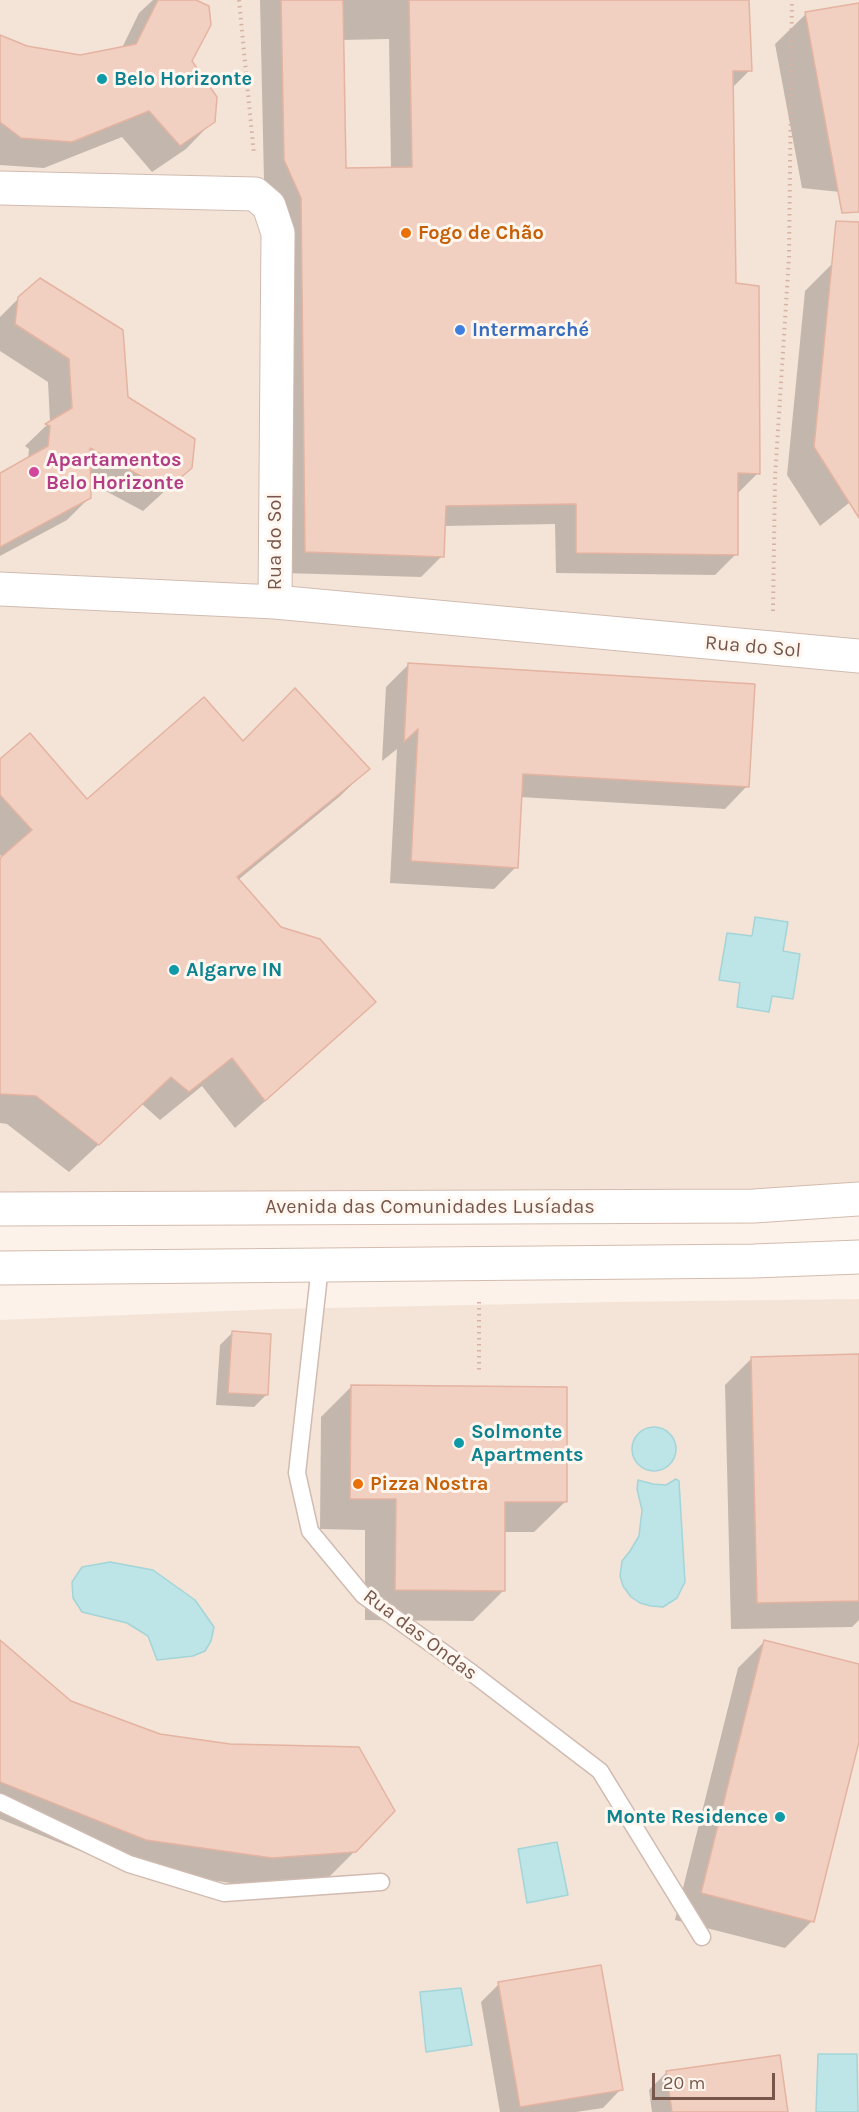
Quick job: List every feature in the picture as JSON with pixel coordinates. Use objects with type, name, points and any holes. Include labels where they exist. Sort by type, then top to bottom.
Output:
[{"type":"main road","name":"Rua do Sol","points":[[0,188],[255,194],[269,206],[278,233],[275,602],[859,656]]},
{"type":"main road","points":[[0,589],[275,602]]},
{"type":"main road","name":"Avenida das Comunidades Lusíadas","points":[[0,1209],[754,1206],[859,1199]]},
{"type":"main road","points":[[0,1268],[754,1261],[859,1257]]},
{"type":"lane","name":"Rua das Ondas","points":[[320,1266],[297,1473],[310,1531],[363,1595],[472,1673],[600,1771],[702,1937]]},
{"type":"lane","points":[[0,1802],[129,1864],[224,1893],[381,1882]]},
{"type":"path","points":[[239,0],[255,162]]},
{"type":"path","points":[[773,611],[775,477],[789,257],[792,0]]},
{"type":"path","points":[[479,1296],[479,1370]]},
{"type":"shaded area","points":[[0,0],[859,0],[859,1199],[0,1209]]},
{"type":"shaded area","points":[[859,1299],[859,2112],[0,2112],[0,1320],[277,1309]]},
{"type":"water","points":[[755,917],[788,922],[783,951],[800,954],[793,999],[772,996],[769,1012],[737,1007],[740,983],[719,980],[727,933],[752,936]]},
{"type":"water","points":[[654,1427],[663,1428],[670,1433],[675,1440],[675,1458],[670,1465],[663,1470],[654,1471],[645,1470],[638,1465],[633,1458],[632,1449],[633,1440],[638,1433],[645,1428]]},
{"type":"water","points":[[676,1479],[679,1481],[685,1582],[677,1598],[663,1607],[651,1606],[631,1597],[623,1586],[620,1576],[622,1561],[639,1536],[642,1510],[637,1489],[638,1480],[666,1485]]},
{"type":"water","points":[[110,1562],[153,1570],[195,1600],[214,1627],[211,1641],[205,1651],[193,1656],[157,1660],[148,1636],[127,1623],[82,1612],[73,1598],[72,1582],[82,1567]]},
{"type":"water","points":[[557,1842],[568,1895],[527,1903],[518,1849]]},
{"type":"water","points":[[461,1988],[472,2045],[426,2052],[420,1992]]},
{"type":"water","points":[[818,2054],[857,2054],[858,2112],[816,2112]]},
{"type":"building","name":"Belo Horizonte","points":[[158,0],[196,0],[209,6],[211,25],[192,61],[217,97],[215,122],[180,146],[149,111],[72,142],[21,138],[0,122],[0,35],[27,46],[80,55],[136,44]]},
{"type":"building","points":[[281,0],[343,0],[346,168],[412,167],[409,0],[749,0],[752,71],[733,71],[736,283],[759,286],[760,474],[738,473],[738,555],[576,553],[576,504],[446,506],[444,557],[305,552],[301,198],[284,160]]},
{"type":"building","points":[[859,3],[859,212],[842,213],[805,12]]},
{"type":"building","points":[[836,221],[859,222],[859,518],[814,447]]},
{"type":"building","points":[[40,278],[123,330],[128,397],[195,439],[192,468],[166,490],[90,448],[91,498],[0,547],[0,473],[48,446],[50,426],[45,424],[72,408],[69,359],[15,324],[18,297]]},
{"type":"building","points":[[408,663],[755,684],[749,787],[523,774],[518,868],[411,861],[418,729],[404,742]]},
{"type":"building","name":"Algarve IN","points":[[295,688],[370,769],[237,877],[281,927],[320,939],[376,1002],[265,1101],[232,1058],[189,1092],[171,1077],[99,1145],[36,1096],[0,1094],[0,858],[32,830],[0,795],[0,759],[30,733],[87,799],[204,697],[243,741]]},
{"type":"building","points":[[232,1331],[271,1334],[268,1395],[228,1393]]},
{"type":"building","points":[[859,1354],[859,1601],[757,1603],[751,1357]]},
{"type":"building","name":"Solmonte Apartments","points":[[351,1385],[567,1387],[567,1502],[505,1502],[505,1591],[395,1590],[396,1499],[350,1499]]},
{"type":"building","points":[[0,1640],[71,1701],[160,1734],[230,1744],[359,1747],[395,1811],[356,1852],[272,1858],[146,1840],[0,1782]]},
{"type":"building","name":"Monte Residence","points":[[764,1640],[859,1664],[859,1742],[814,1922],[701,1893]]},
{"type":"building","points":[[601,1965],[623,2090],[520,2107],[498,1982]]},
{"type":"building","points":[[780,2055],[788,2112],[672,2112],[666,2071]]},
{"type":"place","name":"Belo Horizonte","points":[[102,79]]},
{"type":"place","name":"Fogo de Chão","points":[[406,233]]},
{"type":"place","name":"Intermarché","points":[[460,330]]},
{"type":"place","name":"Apartamentos Belo Horizonte","points":[[34,472]]},
{"type":"place","name":"Algarve IN","points":[[174,970]]},
{"type":"place","name":"Solmonte Apartments","points":[[459,1443]]},
{"type":"place","name":"Pizza Nostra","points":[[358,1484]]},
{"type":"place","name":"Monte Residence","points":[[780,1817]]}]
